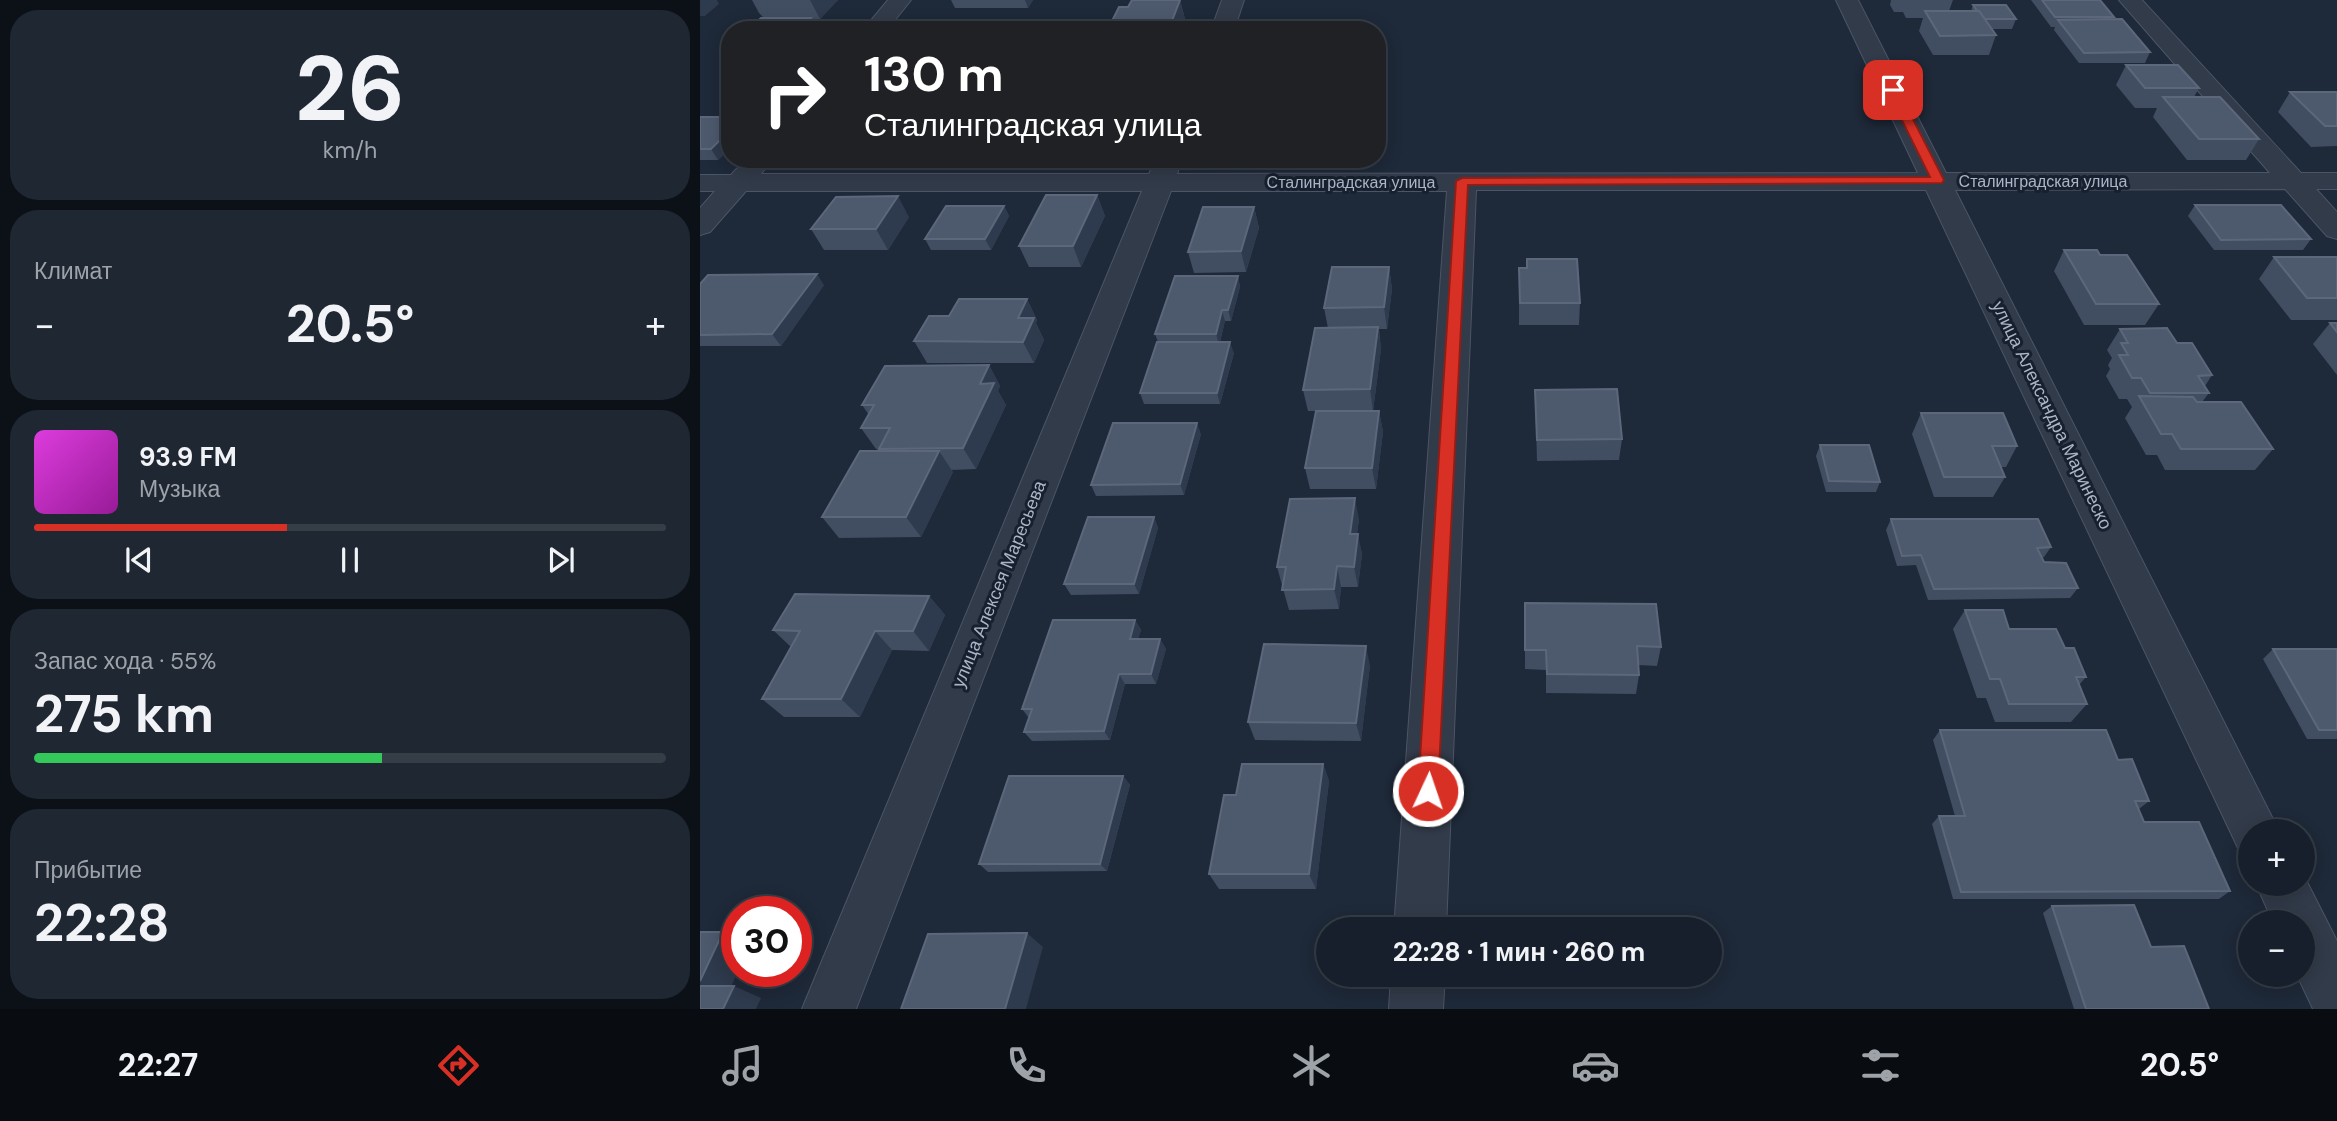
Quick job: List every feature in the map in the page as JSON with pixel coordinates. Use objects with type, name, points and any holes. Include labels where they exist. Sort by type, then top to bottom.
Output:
[{"type":"street","points":[[882,21],[900,0]]},
{"type":"street","points":[[1225,21],[1233,0]]},
{"type":"street","name":"улица Александра Маринеско","points":[[1847,0],[1938,180],[2249,819]]},
{"type":"street","points":[[2130,0],[2337,230]]},
{"type":"street","points":[[700,226],[751,168]]},
{"type":"street","name":"Сталинградская улица","points":[[700,183],[1165,170],[1462,181],[2337,181]]},
{"type":"street","name":"улица Алексея Маресьева","points":[[829,1009],[1165,170]]},
{"type":"street","points":[[1421,917],[1462,181]]},
{"type":"street","points":[[2315,954],[2337,999]]},
{"type":"street","points":[[1416,1009],[1417,987]]},
{"type":"building","points":[[1132,0],[1180,0],[1172,21],[1112,21],[1119,7],[1128,7]]},
{"type":"building","points":[[2042,0],[2100,0],[2114,17],[2055,17]]},
{"type":"building","points":[[1973,5],[2006,5],[2016,19],[1985,19]]},
{"type":"building","points":[[1925,11],[1979,11],[1996,35],[1940,36]]},
{"type":"building","points":[[761,18],[811,18],[808,21],[758,21]]},
{"type":"building","points":[[2122,19],[2150,52],[2084,53],[2058,20]]},
{"type":"building","points":[[2126,65],[2178,65],[2199,88],[2145,88]]},
{"type":"building","points":[[2290,92],[2337,92],[2337,126],[2325,126]]},
{"type":"building","points":[[2163,97],[2220,97],[2259,139],[2199,139]]},
{"type":"building","points":[[700,117],[721,117],[721,139],[711,149],[700,149]]},
{"type":"building","points":[[1046,195],[1097,195],[1073,246],[1019,246]]},
{"type":"building","points":[[898,196],[876,229],[811,229],[836,197]]},
{"type":"building","points":[[2195,205],[2281,205],[2311,239],[2221,240]]},
{"type":"building","points":[[946,206],[1004,206],[985,239],[925,239]]},
{"type":"building","points":[[1203,207],[1254,207],[1241,251],[1188,252]]},
{"type":"building","points":[[2064,250],[2097,250],[2100,255],[2127,255],[2159,304],[2096,304]]},
{"type":"building","points":[[2274,257],[2337,257],[2337,298],[2307,298]]},
{"type":"building","points":[[1527,259],[1577,259],[1580,303],[1520,303],[1519,268],[1527,268]]},
{"type":"building","points":[[1332,267],[1389,267],[1384,307],[1324,308]]},
{"type":"building","points":[[817,274],[772,334],[700,335],[700,284],[708,275]]},
{"type":"building","points":[[1175,276],[1238,276],[1228,310],[1222,310],[1216,334],[1155,334]]},
{"type":"building","points":[[959,299],[1027,299],[1018,318],[1034,318],[1023,342],[914,341],[929,316],[949,316]]},
{"type":"building","points":[[2330,323],[2337,323],[2337,332]]},
{"type":"building","points":[[1378,327],[1370,389],[1303,390],[1315,328]]},
{"type":"building","points":[[2167,328],[2177,343],[2192,343],[2212,375],[2198,376],[2209,393],[2150,393],[2141,378],[2132,378],[2119,355],[2128,355],[2121,343],[2128,343],[2120,329]]},
{"type":"building","points":[[1157,342],[1230,342],[1217,393],[1140,393]]},
{"type":"building","points":[[989,365],[980,384],[994,383],[963,448],[879,449],[890,428],[861,428],[874,405],[862,405],[885,366]]},
{"type":"building","points":[[1617,389],[1622,439],[1537,440],[1535,390]]},
{"type":"building","points":[[2139,396],[2193,397],[2197,402],[2241,402],[2273,449],[2181,449],[2172,434],[2161,434]]},
{"type":"building","points":[[1316,411],[1379,411],[1372,468],[1305,468]]},
{"type":"building","points":[[1921,413],[2003,413],[2017,446],[1992,446],[2005,477],[1944,477]]},
{"type":"building","points":[[1113,423],[1197,423],[1180,484],[1091,485]]},
{"type":"building","points":[[1820,445],[1869,445],[1880,482],[1829,481]]},
{"type":"building","points":[[860,451],[939,451],[906,517],[822,517]]},
{"type":"building","points":[[1355,498],[1350,534],[1358,534],[1354,567],[1337,566],[1334,589],[1282,590],[1286,567],[1277,567],[1290,499]]},
{"type":"building","points":[[1088,517],[1154,517],[1134,584],[1064,584]]},
{"type":"building","points":[[1891,519],[2038,519],[2051,547],[2037,548],[2044,562],[2066,563],[2078,588],[1934,589],[1921,555],[1902,556]]},
{"type":"building","points":[[795,594],[929,596],[913,631],[875,631],[841,699],[762,699],[800,631],[773,630]]},
{"type":"building","points":[[1525,603],[1656,604],[1661,647],[1637,646],[1639,675],[1547,674],[1546,650],[1525,650]]},
{"type":"building","points":[[1965,610],[2003,610],[2009,629],[2056,629],[2065,648],[2074,648],[2086,677],[2076,677],[2087,704],[2009,704],[2000,679],[1990,679]]},
{"type":"building","points":[[1053,620],[1135,620],[1130,639],[1160,639],[1151,674],[1119,674],[1104,731],[1024,732],[1032,709],[1022,709]]},
{"type":"building","points":[[1264,644],[1366,646],[1356,723],[1248,722]]},
{"type":"building","points":[[2273,649],[2337,649],[2337,730],[2319,730]]},
{"type":"building","points":[[1940,730],[2106,730],[2118,760],[2132,759],[2149,801],[2135,801],[2144,822],[2199,822],[2230,891],[1961,892],[1939,816],[1965,816]]},
{"type":"building","points":[[1242,764],[1323,764],[1309,874],[1209,874],[1224,795],[1236,795]]},
{"type":"building","points":[[1009,776],[1123,776],[1100,864],[979,864]]},
{"type":"building","points":[[2134,905],[2151,947],[2184,946],[2209,1009],[2086,1009],[2052,906]]},
{"type":"building","points":[[700,932],[721,932],[721,936],[700,981]]},
{"type":"building","points":[[1027,933],[1005,1009],[901,1009],[928,934]]},
{"type":"building","points":[[700,986],[734,987],[723,1009],[700,1009]]},
{"type":"route","points":[[1428,791],[1462,181],[1938,180],[1893,90]]}]
